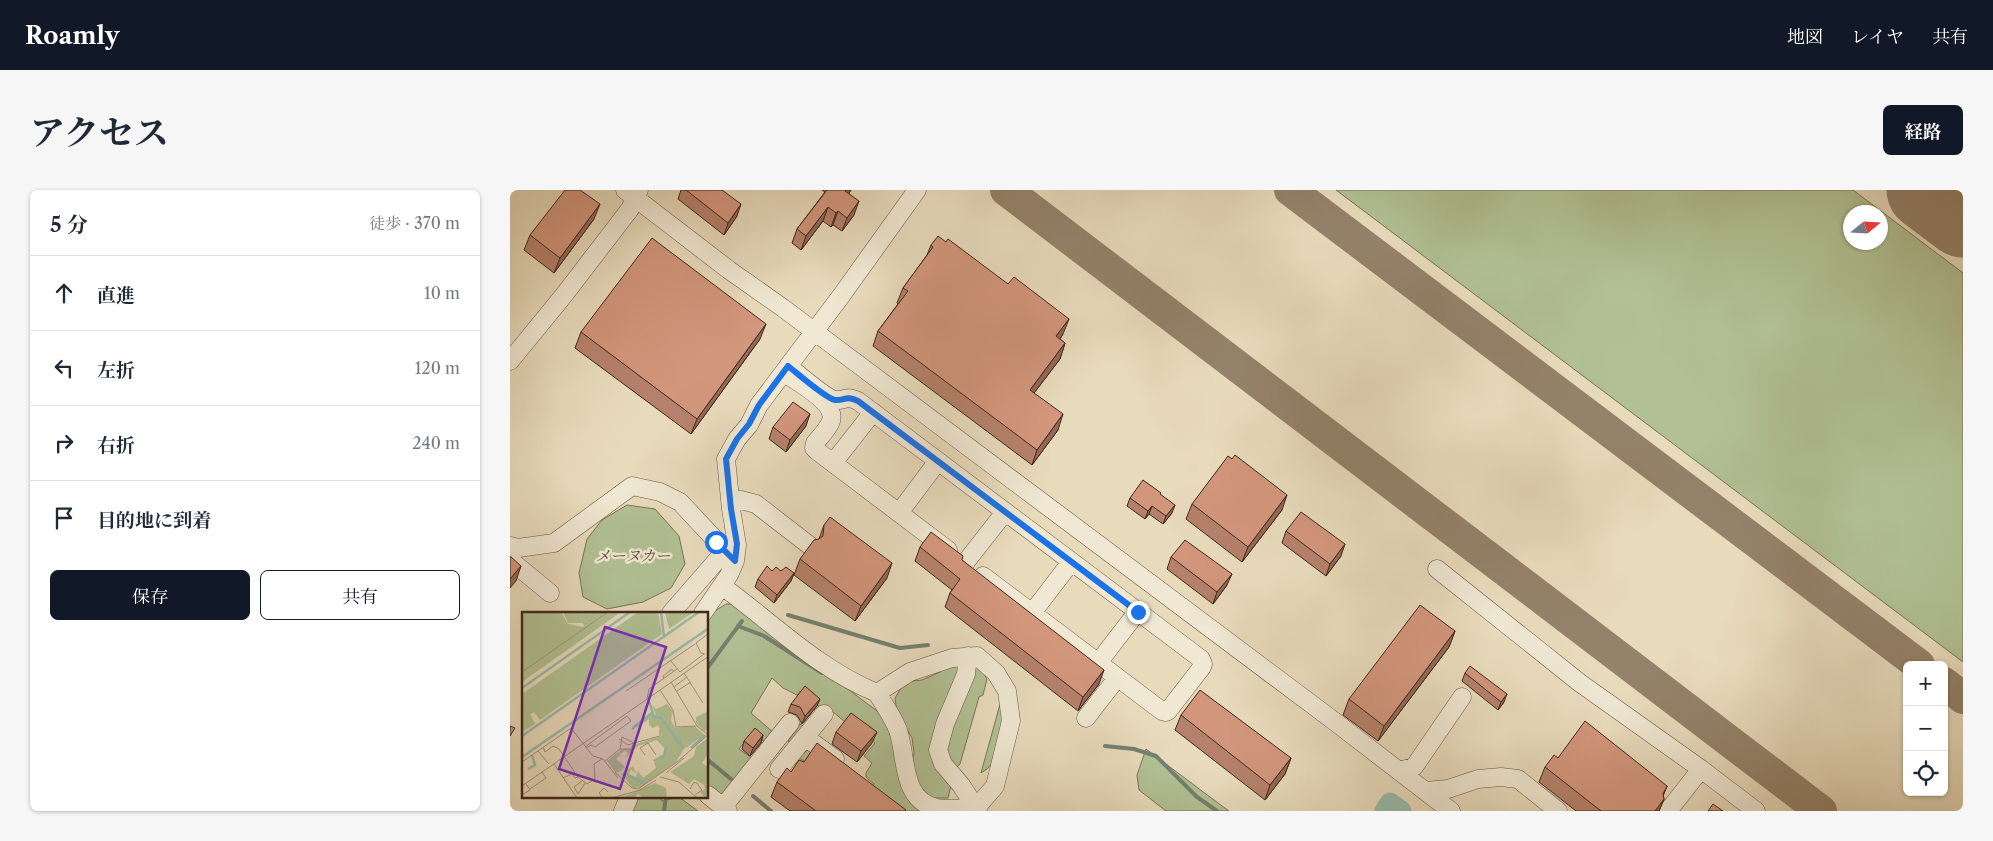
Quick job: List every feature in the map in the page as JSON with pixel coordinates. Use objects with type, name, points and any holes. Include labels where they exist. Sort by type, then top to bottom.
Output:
[{"type":"lane","points":[[685,595],[705,611],[722,586],[730,556],[737,544],[726,459],[737,439],[749,424],[759,405],[814,333],[917,190]]},
{"type":"lane","points":[[510,361],[630,209],[633,193],[814,333],[1413,778],[1451,811]]},
{"type":"lane","points":[[786,370],[835,400],[849,397],[858,401],[1201,660],[1203,664],[1166,712],[1117,678],[814,448],[831,422],[832,416],[828,405],[786,370]]},
{"type":"lane","points":[[833,463],[873,412]]},
{"type":"lane","points":[[899,513],[938,461]]},
{"type":"lane","points":[[510,546],[518,548],[554,543],[632,486],[660,492],[680,502],[730,556]]},
{"type":"lane","points":[[730,500],[741,500],[756,504],[809,545]]},
{"type":"lane","points":[[965,563],[1004,512]]},
{"type":"lane","points":[[672,612],[685,595],[730,556]]},
{"type":"lane","points":[[510,560],[550,593]]},
{"type":"lane","points":[[1032,613],[1071,562]]},
{"type":"lane","points":[[1437,569],[1580,684],[1701,768],[1756,811]]},
{"type":"lane","points":[[722,586],[804,651],[854,684],[877,693],[898,731],[906,776],[915,794],[926,804],[938,809],[977,810]]},
{"type":"lane","points":[[1098,663],[1138,612]]},
{"type":"lane","points":[[877,693],[910,672],[952,658],[968,656],[977,656],[1000,679],[1007,691],[1011,721],[995,786],[977,810]]},
{"type":"lane","points":[[968,656],[966,674],[945,724],[938,750],[943,764],[961,785],[977,810]]},
{"type":"lane","points":[[1086,718],[1117,678]]},
{"type":"lane","points":[[1413,778],[1462,697]]},
{"type":"lane","points":[[763,757],[782,771],[805,737],[824,714]]},
{"type":"lane","points":[[709,796],[725,809],[790,723]]},
{"type":"lane","points":[[805,737],[848,769]]},
{"type":"lane","points":[[1668,811],[1701,768]]},
{"type":"lane","points":[[1413,778],[1448,789],[1478,779],[1501,777],[1518,779],[1558,811]]},
{"type":"lane","points":[[1448,789],[1451,811]]},
{"type":"lane","points":[[623,811],[629,798]]},
{"type":"green space","points":[[1336,190],[1853,190],[1873,205],[1843,205],[1843,250],[1888,250],[1888,216],[1963,273],[1963,662]]},
{"type":"green space","name":"メーヌカー","points":[[627,505],[655,509],[679,536],[685,564],[671,588],[643,602],[607,609],[583,597],[579,573],[587,539],[602,520]]},
{"type":"green space","points":[[726,604],[735,604],[881,714],[889,730],[906,792],[914,806],[926,811],[884,811],[799,758],[809,748],[870,790],[874,784],[866,777],[866,773],[872,763],[864,756],[875,743],[825,705],[791,744],[788,741],[800,724],[805,727],[820,707],[800,691],[797,695],[783,688],[772,678],[751,713],[774,733],[766,743],[752,733],[739,749],[755,760],[726,794],[718,796],[709,793],[710,614]]},
{"type":"green space","points":[[962,661],[941,721],[952,781],[948,798],[932,798],[920,791],[911,767],[914,753],[912,738],[897,712],[895,698],[901,688],[910,681],[922,680]]},
{"type":"green space","points":[[974,664],[981,669],[987,679],[983,695],[979,697],[960,764],[956,768],[951,767],[944,745]]},
{"type":"green space","points":[[1002,697],[1005,716],[994,761],[981,773]]},
{"type":"green space","points":[[1146,749],[1229,811],[1166,811],[1139,790],[1137,775]]},
{"type":"green space","points":[[638,798],[660,798],[662,801],[680,798],[698,811],[632,811]]},
{"type":"building","points":[[565,190],[580,190],[600,204],[560,258],[530,235]]},
{"type":"building","points":[[686,190],[722,190],[741,204],[728,223]]},
{"type":"building","points":[[827,190],[846,190],[859,201],[847,218],[838,211],[836,213],[828,207],[806,236],[797,229]]},
{"type":"building","points":[[938,236],[946,242],[948,239],[1008,284],[1014,277],[1069,319],[1056,336],[1065,343],[1030,390],[1063,414],[1037,450],[878,331],[908,291],[903,288],[933,247],[931,245]]},
{"type":"building","points":[[652,238],[766,324],[697,419],[581,332]]},
{"type":"building","points":[[793,402],[810,414],[790,440],[773,427]]},
{"type":"building","points":[[1235,455],[1287,495],[1248,547],[1192,504],[1228,456],[1232,459]]},
{"type":"building","points":[[1143,480],[1175,505],[1166,516],[1152,506],[1148,511],[1130,498]]},
{"type":"building","points":[[1301,512],[1345,544],[1330,564],[1286,531]]},
{"type":"building","points":[[830,517],[892,563],[861,606],[800,559],[814,540],[823,536],[824,525]]},
{"type":"building","points":[[931,532],[963,556],[962,560],[1104,670],[1083,697],[950,593],[960,579],[920,547]]},
{"type":"building","points":[[1185,540],[1232,574],[1217,592],[1171,557]]},
{"type":"building","points":[[510,556],[521,566],[510,579]]},
{"type":"building","points":[[767,566],[772,571],[776,567],[781,571],[786,567],[794,573],[777,595],[758,579]]},
{"type":"building","points":[[1420,605],[1455,631],[1384,726],[1349,699]]},
{"type":"building","points":[[1470,666],[1507,694],[1501,702],[1465,673]]},
{"type":"building","points":[[805,686],[820,699],[805,716],[800,707],[791,704]]},
{"type":"building","points":[[1200,690],[1291,758],[1270,785],[1181,715]]},
{"type":"building","points":[[851,713],[877,732],[861,751],[836,732]]},
{"type":"building","points":[[1585,721],[1667,786],[1663,794],[1664,799],[1655,811],[1601,811],[1545,767],[1554,755],[1558,758]]},
{"type":"building","points":[[510,726],[515,728],[510,736]]},
{"type":"building","points":[[755,728],[763,735],[753,748],[744,741]]},
{"type":"building","points":[[817,743],[906,810],[816,811],[777,782],[787,768],[791,772],[799,760],[804,762]]},
{"type":"building","points":[[1713,804],[1723,811],[1708,811]]},
{"type":"waterway","points":[[788,615],[900,648],[928,645]]},
{"type":"waterway","points":[[709,666],[742,621]]},
{"type":"waterway","points":[[738,626],[764,636],[822,673]]},
{"type":"waterway","points":[[1105,746],[1134,749],[1156,756],[1197,797],[1217,811]]},
{"type":"waterway","points":[[709,761],[731,779]]},
{"type":"waterway","points":[[753,796],[771,811]]},
{"type":"waterway","points":[[664,811],[666,798]]},
{"type":"waterway","points":[[1385,811],[1390,803],[1401,811]]},
{"type":"taxiway","points":[[1006,190],[1821,811]]},
{"type":"taxiway","points":[[1290,190],[1914,661]]},
{"type":"taxiway","points":[[1948,686],[1963,698]]},
{"type":"runway","points":[[1927,190],[1963,217]]},
{"type":"route","points":[[716,542],[735,561],[737,544],[726,459],[759,405],[788,366],[835,400],[849,397],[858,401],[1138,612]]}]
